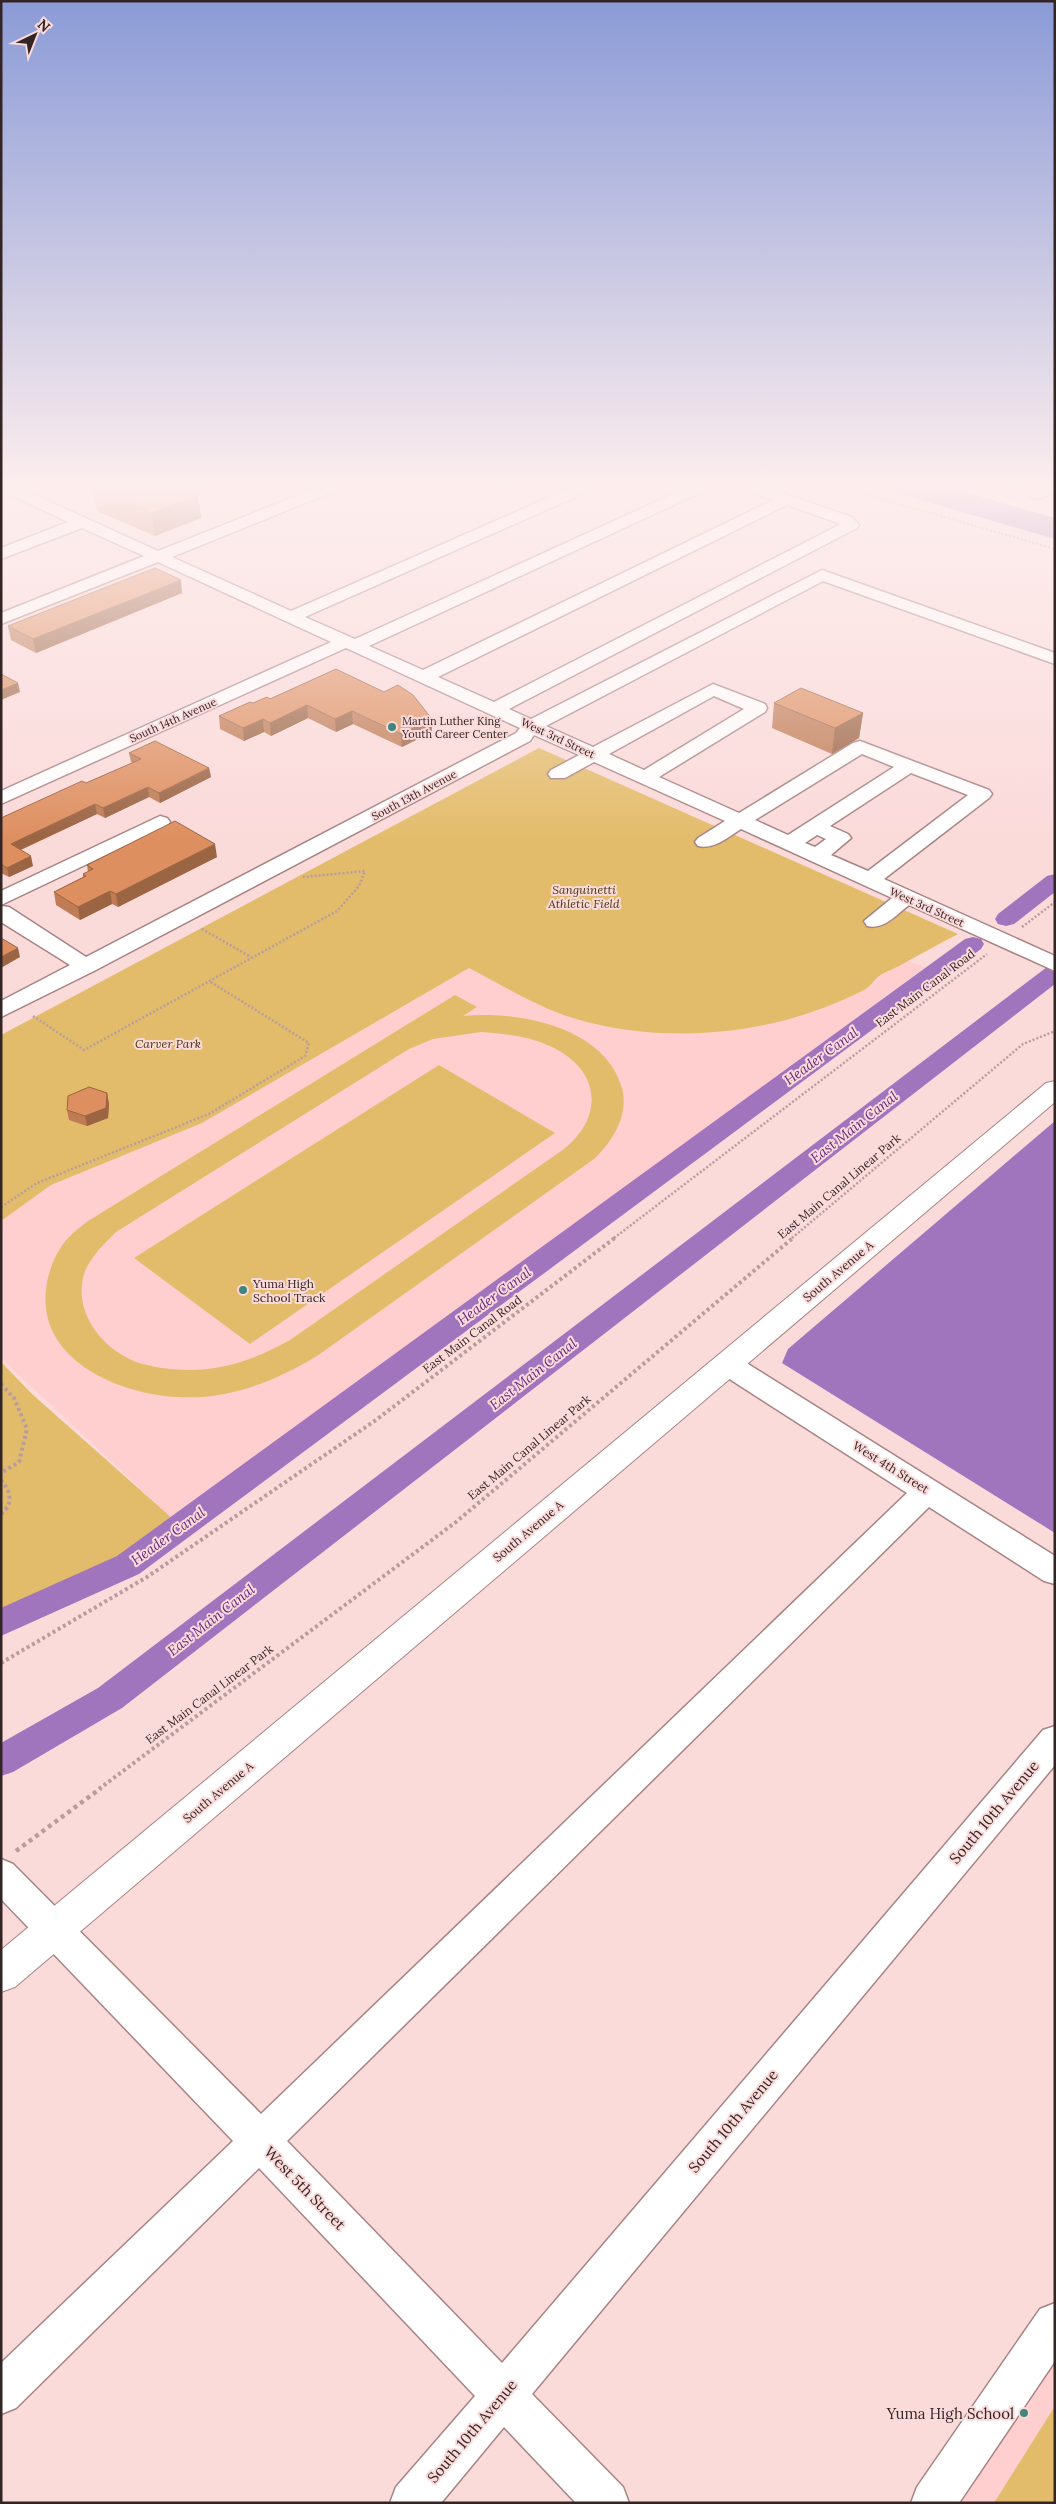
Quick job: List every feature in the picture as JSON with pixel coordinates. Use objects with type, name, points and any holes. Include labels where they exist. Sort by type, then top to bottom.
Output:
[{"type":"main road","name":"South Avenue A","points":[[1,1974],[1055,1089]]},
{"type":"street","points":[[1,619],[37,605]]},
{"type":"street","name":"West 3rd Street","points":[[264,605],[1055,964]]},
{"type":"street","points":[[291,617],[319,605]]},
{"type":"street","name":"South 14th Avenue","points":[[1,798],[438,605]]},
{"type":"street","points":[[423,677],[571,605]]},
{"type":"street","points":[[495,710],[697,605]]},
{"type":"street","name":"South 13th Avenue","points":[[1,1010],[523,737],[531,726],[764,605]]},
{"type":"street","name":"South 13th Avenue","points":[[905,605],[1055,659]]},
{"type":"street","points":[[558,774],[713,689],[758,708],[644,778]]},
{"type":"street","points":[[706,842],[860,747],[982,794],[868,880]]},
{"type":"street","points":[[789,844],[909,766]]},
{"type":"street","points":[[1,899],[160,822]]},
{"type":"street","points":[[815,827],[842,838],[816,856]]},
{"type":"street","points":[[875,921],[906,897]]},
{"type":"street","points":[[1,912],[86,966]]},
{"type":"street","name":"West 4th Street","points":[[726,1364],[1055,1572]]},
{"type":"street","points":[[1,2393],[928,1490]]},
{"type":"street","name":"South 10th Avenue","points":[[412,2503],[1055,1740]]},
{"type":"street","name":"West 5th Street","points":[[5,1866],[53,1931],[259,2140],[607,2503]]},
{"type":"street","points":[[933,2503],[1055,2324]]},
{"type":"path","points":[[30,1014],[84,1050],[337,910],[359,886],[365,871],[297,877]]},
{"type":"path","name":"East Main Canal Road","points":[[1,1662],[147,1577],[376,1420],[1012,945],[1055,902]]},
{"type":"path","points":[[197,926],[251,958]]},
{"type":"path","points":[[1,1207],[37,1183],[209,1114],[305,1056],[309,1043],[209,981]]},
{"type":"path","name":"East Main Canal Linear Park","points":[[5,1866],[456,1522],[1023,1044],[1055,1031]]},
{"type":"path","points":[[1,1384],[14,1398],[27,1429],[18,1462],[1,1473]]},
{"type":"path","points":[[1,1480],[11,1492],[11,1501],[6,1510],[1,1514]]},
{"type":"shaded area","name":"Yuma High School Track","points":[[908,961],[925,967],[173,1519],[1,1358],[1,1221],[51,1185],[202,1123],[469,968],[537,1004],[578,1019],[618,1028],[671,1034],[710,1033],[771,1023],[866,989],[878,977]]},
{"type":"shaded area","points":[[1055,1121],[1055,1533],[782,1363],[788,1349]]},
{"type":"shaded area","name":"Yuma High School","points":[[1055,2324],[1055,2503],[933,2503]]},
{"type":"green space","points":[[539,748],[958,934],[883,974],[864,990],[830,1005],[795,1017],[759,1026],[722,1032],[685,1034],[648,1032],[576,1019],[535,1003],[469,968],[202,1123],[51,1185],[1,1221],[1,1035]]},
{"type":"green space","points":[[455,995],[477,1007],[463,1016],[509,1016],[533,1020],[556,1027],[578,1037],[597,1050],[612,1067],[622,1088],[623,1108],[618,1127],[594,1159],[317,1356],[284,1374],[232,1392],[214,1396],[177,1397],[131,1389],[87,1369],[69,1354],[55,1336],[47,1315],[47,1283],[50,1269],[59,1250],[68,1238],[88,1221]],"holes":[[[481,1032],[517,1036],[544,1043],[568,1057],[580,1068],[588,1081],[591,1094],[591,1108],[586,1122],[577,1136],[564,1149],[290,1340],[241,1362],[202,1369],[182,1370],[155,1367],[136,1362],[124,1356],[113,1349],[94,1329],[83,1305],[83,1278],[92,1259],[116,1232],[409,1049],[433,1039]]]},
{"type":"green space","points":[[439,1065],[555,1133],[250,1344],[134,1258]]},
{"type":"green space","points":[[1,1362],[32,1394],[173,1519],[118,1561],[1,1612]]},
{"type":"green space","points":[[1055,2406],[1055,2503],[994,2503]]},
{"type":"building","points":[[62,605],[119,605],[33,639],[8,626]]},
{"type":"building","points":[[336,669],[384,692],[398,685],[413,695],[432,719],[401,734],[352,711],[335,719],[307,705],[270,723],[263,719],[243,728],[219,716],[250,702],[253,703],[267,697],[270,699]]},
{"type":"building","points":[[1,674],[18,683],[1,690]]},
{"type":"building","points":[[801,688],[863,713],[835,728],[774,703]]},
{"type":"building","points":[[155,741],[209,768],[159,793],[148,787],[103,808],[95,804],[11,844],[31,856],[7,868],[1,864],[1,818],[82,781],[86,783],[141,759],[129,753]]},
{"type":"building","points":[[175,821],[215,844],[116,894],[110,891],[78,907],[54,892],[86,876],[83,874],[93,869],[87,865]]},
{"type":"building","points":[[1,938],[18,948],[1,957]]},
{"type":"building","points":[[89,1087],[107,1093],[106,1108],[85,1116],[67,1110],[68,1096]]},
{"type":"waterway","name":"Header Canal","points":[[1006,919],[1055,881]]},
{"type":"waterway","name":"Header Canal","points":[[1,1623],[128,1565],[973,944]]},
{"type":"waterway","name":"East Main Canal","points":[[1,1761],[110,1698],[1055,972]]},
{"type":"place","name":"Martin Luther King Youth Career Center","points":[[392,727]]},
{"type":"place","name":"Yuma High School Track","points":[[243,1290]]},
{"type":"place","name":"Yuma High School","points":[[1024,2413]]},
{"type":"park label","name":"Sanguinetti Athletic Field","points":[[584,896]]},
{"type":"park label","name":"Carver Park","points":[[168,1043]]}]
